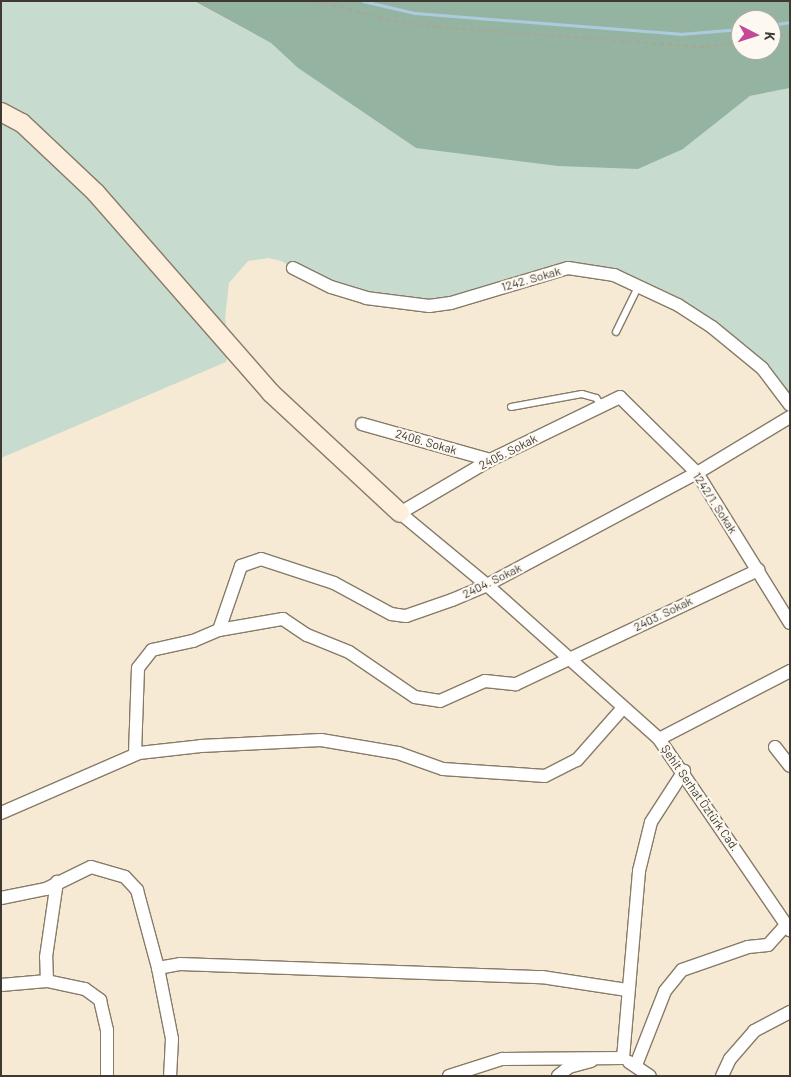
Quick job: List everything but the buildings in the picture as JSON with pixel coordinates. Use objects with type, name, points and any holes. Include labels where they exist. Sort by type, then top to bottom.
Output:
[{"type":"street","points":[[1,112],[22,123],[96,193],[271,393],[400,514],[487,585],[622,709],[659,739]]},
{"type":"street","name":"1242. Sokak","points":[[293,268],[331,287],[366,298],[430,306],[568,268],[614,275],[639,285],[678,305],[734,343],[762,368],[790,405]]},
{"type":"street","name":"2405. Sokak","points":[[400,514],[490,460],[620,398]]},
{"type":"street","name":"1242/1. Sokak","points":[[620,398],[697,473],[790,623]]},
{"type":"street","name":"2404. Sokak","points":[[219,630],[230,590],[241,566],[261,559],[334,583],[375,607],[406,616],[487,585],[697,473],[790,417]]},
{"type":"street","name":"2406. Sokak","points":[[362,424],[490,460]]},
{"type":"street","name":"2403. Sokak","points":[[135,754],[138,668],[152,650],[193,641],[219,630],[283,620],[307,635],[349,652],[415,697],[440,701],[485,681],[516,684],[758,570]]},
{"type":"street","name":"Şehit Serhat Öztürk Cad.","points":[[788,927],[684,771],[659,739],[790,671]]},
{"type":"street","points":[[1,813],[135,754],[201,746],[320,740],[398,753],[444,769],[545,776],[577,760],[622,709]]},
{"type":"street","points":[[775,747],[790,766]]},
{"type":"street","points":[[624,1058],[627,990],[639,871],[651,822],[684,771]]},
{"type":"street","points":[[1,898],[46,889],[57,882],[92,867],[125,877],[137,890],[158,968],[172,1039],[170,1076]]},
{"type":"street","points":[[47,981],[46,958],[57,882]]},
{"type":"street","points":[[636,1066],[665,991],[682,970],[748,947],[768,945],[788,927]]},
{"type":"street","points":[[158,968],[180,964],[542,977],[627,990]]},
{"type":"street","points":[[1,985],[47,981],[84,989],[100,1000],[107,1030],[105,1075]]},
{"type":"street","points":[[722,1076],[730,1059],[754,1031],[790,1012]]},
{"type":"street","points":[[449,1076],[502,1059],[603,1057],[624,1058],[650,1076]]},
{"type":"street","points":[[558,1076],[570,1067],[603,1057]]},
{"type":"lane","points":[[616,332],[639,285]]},
{"type":"lane","points":[[511,407],[582,394],[596,398],[604,410]]},
{"type":"path","points":[[317,1],[393,21],[437,27],[705,47],[731,43]]},
{"type":"green space","points":[[1,1],[195,2],[271,43],[298,68],[416,148],[683,149],[750,96],[790,88],[790,405],[734,343],[639,285],[568,268],[451,303],[393,303],[311,278],[281,261],[269,258],[248,261],[229,283],[225,319],[230,345],[226,362],[1,458]]},
{"type":"green space","points":[[194,1],[790,1],[790,88],[750,96],[683,149],[638,169],[558,166],[416,148],[298,68],[271,43]]},
{"type":"waterway","points":[[363,1],[415,13],[680,34],[731,30]]},
{"type":"waterway","points":[[781,23],[790,22]]}]
